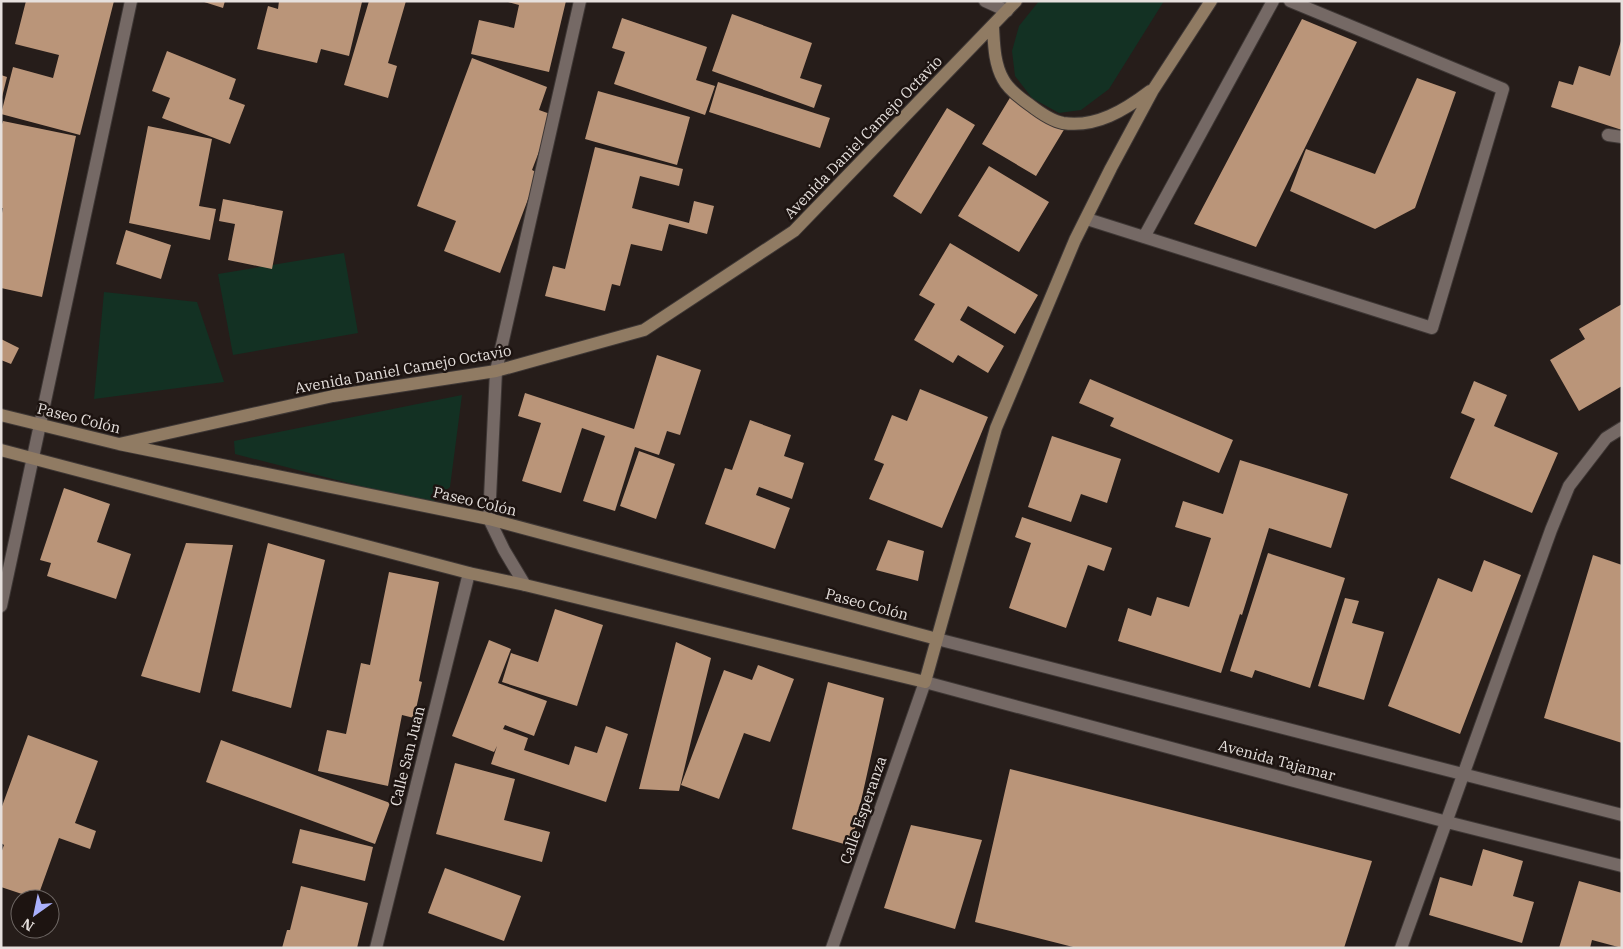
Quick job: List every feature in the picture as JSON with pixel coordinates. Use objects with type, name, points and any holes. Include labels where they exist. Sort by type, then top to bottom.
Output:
[{"type":"main road","points":[[1,450],[469,573],[925,682],[996,428],[1075,240],[1111,168],[1153,90],[1210,1]]},
{"type":"main road","name":"Avenida Daniel Camejo Octavio","points":[[119,444],[333,396],[496,371],[644,330],[794,231],[1011,6]]},
{"type":"main road","points":[[993,26],[996,58],[1003,79],[1018,97],[1040,112],[1062,123],[1085,123],[1110,117],[1153,90]]},
{"type":"main road","name":"Paseo Colón","points":[[1,415],[119,444],[489,519],[937,639]]},
{"type":"street","points":[[1,606],[131,1]]},
{"type":"street","points":[[525,585],[504,550],[489,519],[496,371],[580,1]]},
{"type":"street","points":[[985,1],[1011,6]]},
{"type":"street","points":[[1144,237],[1273,1]]},
{"type":"street","points":[[1087,219],[1432,328],[1503,89],[1290,1]]},
{"type":"street","points":[[1608,135],[1622,137]]},
{"type":"street","points":[[1402,948],[1551,530],[1569,486],[1606,438],[1622,428]]},
{"type":"street","name":"Calle San Juan","points":[[376,948],[469,573]]},
{"type":"street","points":[[937,639],[1622,815]]},
{"type":"street","name":"Avenida Tajamar","points":[[925,682],[1446,822],[1622,866]]},
{"type":"street","name":"Calle Esperanza","points":[[832,948],[925,682]]},
{"type":"green space","points":[[1039,1],[1164,1],[1109,89],[1081,110],[1059,113],[1032,98],[1015,76],[1012,51],[1019,26]]},
{"type":"green space","points":[[344,253],[358,333],[233,355],[218,274]]},
{"type":"green space","points":[[104,292],[197,302],[224,382],[94,399]]},
{"type":"green space","points":[[462,395],[450,487],[430,504],[235,454],[234,441]]},
{"type":"building","points":[[26,1],[114,1],[80,135],[1,114],[13,67],[53,78],[59,55],[15,44]]},
{"type":"building","points":[[201,1],[225,1],[223,8]]},
{"type":"building","points":[[279,1],[362,2],[349,56],[321,49],[317,63],[257,49],[268,6],[278,9]]},
{"type":"building","points":[[369,1],[406,1],[388,63],[397,66],[388,98],[344,85]]},
{"type":"building","points":[[504,1],[566,1],[549,72],[471,54],[479,20],[514,28],[519,5]]},
{"type":"building","points":[[732,14],[812,43],[800,78],[822,85],[814,108],[712,71]]},
{"type":"building","points":[[622,18],[707,47],[696,80],[715,86],[705,115],[614,84],[625,52],[612,48]]},
{"type":"building","points":[[1302,19],[1357,42],[1256,247],[1194,224]]},
{"type":"building","points":[[1621,41],[1622,130],[1551,107],[1559,81],[1573,85],[1579,66],[1610,76]]},
{"type":"building","points":[[167,51],[236,79],[229,99],[245,105],[230,144],[162,118],[170,98],[152,91]]},
{"type":"building","points":[[472,58],[547,87],[539,110],[553,115],[532,170],[538,173],[500,273],[444,251],[456,221],[417,206]]},
{"type":"building","points":[[1,75],[7,77],[2,97],[1,97]]},
{"type":"building","points":[[1417,78],[1456,92],[1415,208],[1375,229],[1290,191],[1306,149],[1375,174]]},
{"type":"building","points":[[718,82],[830,118],[820,148],[709,112]]},
{"type":"building","points":[[598,91],[690,117],[677,165],[585,139]]},
{"type":"building","points":[[1011,96],[1065,128],[1036,176],[982,144]]},
{"type":"building","points":[[947,108],[975,125],[921,214],[893,196]]},
{"type":"building","points":[[3,121],[76,136],[42,297],[1,288],[1,218],[3,208],[1,208],[1,127]]},
{"type":"building","points":[[148,126],[212,139],[199,206],[216,209],[210,240],[129,223]]},
{"type":"building","points":[[595,147],[683,169],[679,186],[640,176],[632,208],[689,223],[694,201],[714,206],[707,234],[669,224],[662,251],[631,244],[620,286],[612,284],[605,311],[545,296],[553,266],[565,269]]},
{"type":"building","points":[[989,166],[1049,202],[1019,252],[958,216]]},
{"type":"building","points":[[223,199],[283,211],[272,269],[228,260],[235,224],[219,221]]},
{"type":"building","points":[[126,230],[171,245],[161,279],[116,264]]},
{"type":"building","points":[[950,243],[1038,295],[1015,334],[968,306],[960,320],[1004,346],[988,373],[958,355],[953,363],[914,340],[935,304],[919,295]]},
{"type":"building","points":[[1622,304],[1622,386],[1579,411],[1550,360],[1585,339],[1579,329]]},
{"type":"building","points":[[1,339],[19,348],[11,364],[1,360]]},
{"type":"building","points":[[657,355],[701,370],[680,435],[667,431],[659,455],[635,447],[615,511],[583,501],[605,436],[582,428],[561,493],[522,481],[541,423],[518,416],[525,393],[634,429]]},
{"type":"building","points":[[1090,379],[1233,440],[1219,473],[1110,426],[1114,418],[1079,403]]},
{"type":"building","points":[[1474,381],[1507,395],[1494,426],[1558,453],[1532,513],[1450,478],[1475,419],[1461,413]]},
{"type":"building","points":[[920,389],[988,417],[942,528],[869,499],[884,464],[874,460],[892,415],[907,421]]},
{"type":"building","points":[[750,420],[791,435],[784,456],[804,463],[792,499],[759,487],[756,495],[790,508],[775,549],[705,524],[725,468],[732,470]]},
{"type":"building","points":[[1052,436],[1121,459],[1107,503],[1081,494],[1071,522],[1028,507]]},
{"type":"building","points":[[639,451],[675,464],[656,519],[620,506]]},
{"type":"building","points":[[1240,460],[1348,494],[1331,548],[1269,528],[1242,615],[1240,614],[1221,673],[1118,641],[1128,608],[1151,616],[1157,597],[1189,607],[1211,538],[1175,527],[1183,501],[1223,514]]},
{"type":"building","points":[[64,488],[110,504],[97,542],[131,554],[116,599],[47,576],[51,563],[40,560]]},
{"type":"building","points":[[1022,517],[1112,548],[1104,571],[1088,565],[1066,628],[1009,608],[1031,543],[1015,537]]},
{"type":"building","points":[[888,540],[924,551],[918,581],[876,570]]},
{"type":"building","points":[[186,543],[233,545],[200,693],[141,676]]},
{"type":"building","points":[[268,543],[325,560],[291,708],[232,691]]},
{"type":"building","points":[[1268,553],[1345,578],[1310,688],[1255,670],[1252,678],[1230,671]]},
{"type":"building","points":[[1593,555],[1622,565],[1622,743],[1544,718]]},
{"type":"building","points":[[1484,560],[1521,575],[1460,734],[1388,706],[1438,578],[1472,592]]},
{"type":"building","points":[[389,572],[439,582],[419,681],[422,682],[414,718],[402,715],[388,786],[318,771],[327,730],[346,734],[361,663],[370,665]]},
{"type":"building","points":[[1345,598],[1359,601],[1352,623],[1384,632],[1364,700],[1318,686]]},
{"type":"building","points":[[555,609],[603,625],[577,706],[502,682],[511,653],[538,662]]},
{"type":"building","points":[[489,640],[511,649],[498,683],[547,701],[534,736],[505,725],[503,729],[528,738],[524,750],[569,765],[575,746],[597,753],[606,726],[628,734],[606,802],[491,764],[497,746],[494,752],[452,736]]},
{"type":"building","points":[[676,642],[711,658],[679,791],[639,789]]},
{"type":"building","points":[[758,665],[794,679],[770,742],[744,733],[719,799],[681,785],[724,670],[752,680]]},
{"type":"building","points":[[828,682],[884,698],[851,846],[792,829]]},
{"type":"building","points":[[28,735],[98,761],[75,823],[96,831],[90,849],[59,838],[41,889],[10,890],[1,887],[1,853],[4,845],[1,843],[1,809]]},
{"type":"building","points":[[221,740],[390,803],[375,844],[206,782]]},
{"type":"building","points":[[455,763],[515,779],[504,820],[550,832],[542,862],[436,834]]},
{"type":"building","points":[[1010,769],[1372,861],[1344,948],[1077,948],[975,922]]},
{"type":"building","points":[[911,825],[982,840],[955,929],[884,908]]},
{"type":"building","points":[[300,829],[373,847],[365,881],[292,863]]},
{"type":"building","points":[[1483,849],[1523,861],[1513,896],[1534,902],[1522,943],[1429,915],[1440,877],[1472,886]]},
{"type":"building","points":[[445,868],[521,896],[504,941],[428,913]]},
{"type":"building","points":[[1579,881],[1622,893],[1622,948],[1592,940],[1590,948],[1559,948]]},
{"type":"building","points":[[301,886],[368,903],[357,948],[282,948],[287,930],[290,930]]}]
